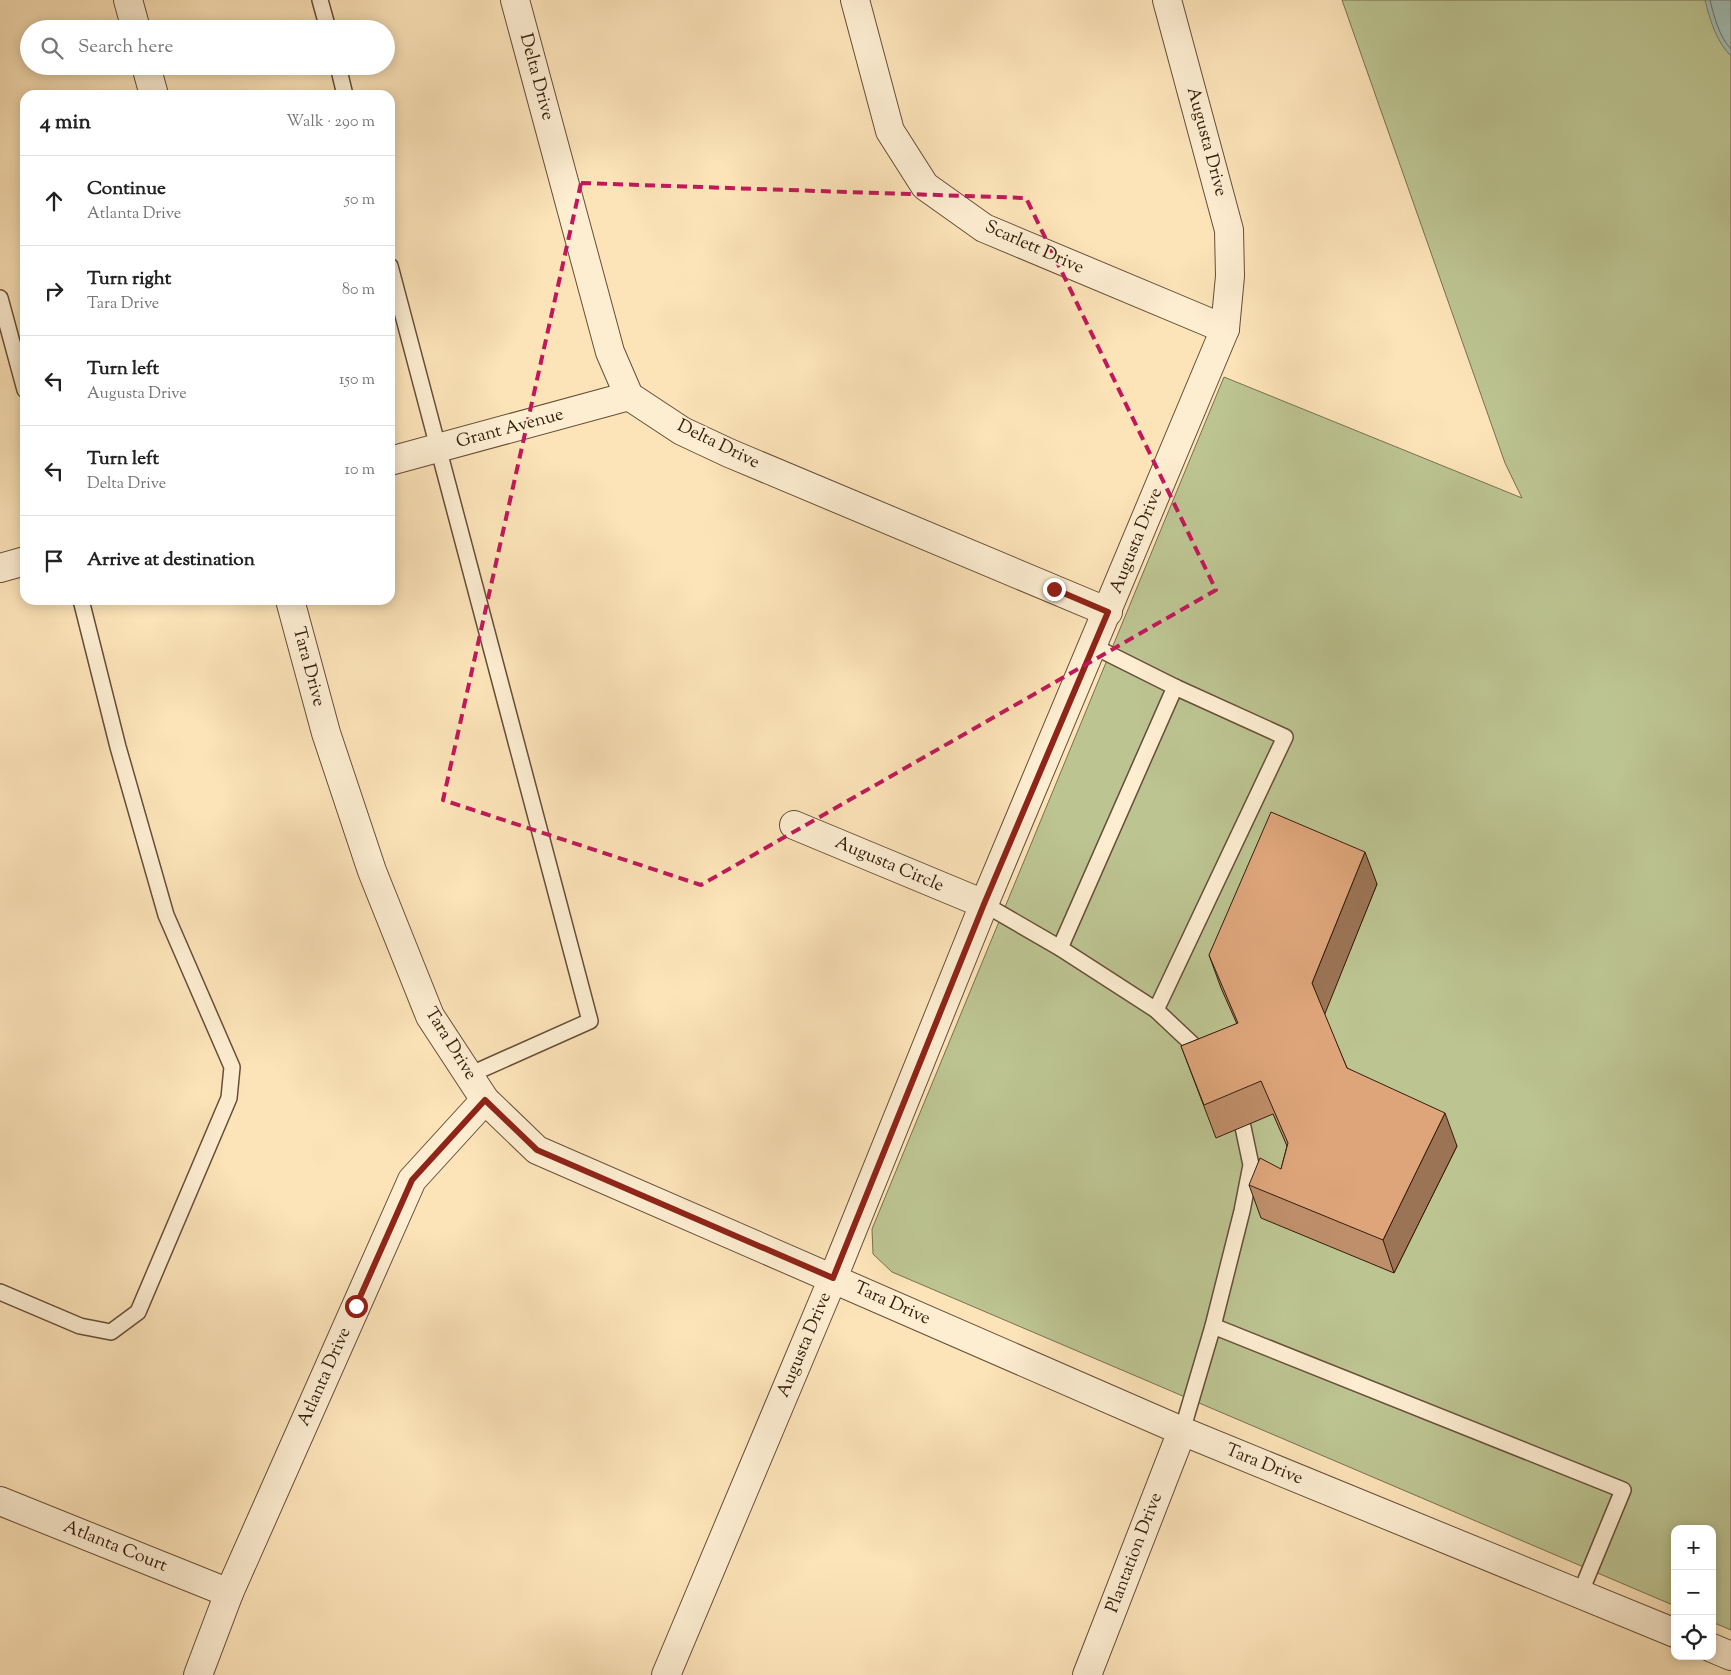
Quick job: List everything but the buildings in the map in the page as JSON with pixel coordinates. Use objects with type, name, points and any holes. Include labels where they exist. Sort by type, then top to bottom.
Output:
[{"type":"street","points":[[128,0],[134,20]]},
{"type":"street","name":"Delta Drive","points":[[515,0],[610,352],[629,396],[682,431],[729,453],[1108,612]]},
{"type":"street","name":"Scarlett Drive","points":[[855,0],[890,131],[926,186],[984,228],[1225,329]]},
{"type":"street","name":"Augusta Drive","points":[[666,1675],[833,1278],[984,904],[1225,329],[1230,276],[1229,230],[1167,0]]},
{"type":"street","points":[[148,75],[153,90]]},
{"type":"street","name":"Grant Avenue","points":[[395,460],[629,396]]},
{"type":"street","points":[[0,568],[20,563]]},
{"type":"street","name":"Tara Drive","points":[[291,605],[326,733],[372,871],[430,1016],[485,1100],[537,1150],[1182,1431],[1671,1631]]},
{"type":"street","name":"Augusta Circle","points":[[794,825],[984,904]]},
{"type":"street","name":"Atlanta Drive","points":[[198,1675],[229,1594],[412,1180],[485,1100]]},
{"type":"street","name":"Plantation Drive","points":[[1088,1675],[1182,1431]]},
{"type":"street","name":"Atlanta Court","points":[[0,1501],[229,1594]]},
{"type":"street","points":[[1716,1650],[1731,1656]]},
{"type":"lane","points":[[320,0],[326,20]]},
{"type":"lane","points":[[340,75],[344,90]]},
{"type":"lane","points":[[395,285],[590,1021],[469,1075]]},
{"type":"lane","points":[[0,298],[20,372]]},
{"type":"lane","points":[[0,1292],[80,1326],[111,1332],[138,1312],[229,1098],[232,1067],[166,915],[118,747],[82,605]]},
{"type":"lane","points":[[1093,646],[1285,737],[1156,1010]]},
{"type":"lane","points":[[1060,948],[1175,686]]},
{"type":"lane","points":[[984,904],[1060,948],[1156,1010],[1218,1069]]},
{"type":"lane","points":[[1182,1431],[1213,1326],[1242,1212],[1250,1165],[1243,1127],[1229,1094]]},
{"type":"lane","points":[[1213,1326],[1623,1490],[1580,1594]]},
{"type":"highlighted area","points":[[581,183],[1026,198],[1216,590],[701,885],[443,800]]},
{"type":"green space","points":[[1342,0],[1731,0],[1731,1630],[1716,1624],[1716,1525],[1671,1525],[1671,1604],[892,1272],[873,1254],[872,1229],[1224,377],[1522,498],[1505,463]]},
{"type":"water","points":[[1705,0],[1731,0],[1731,56],[1721,44],[1711,23]]},
{"type":"route","points":[[356,1306],[412,1180],[485,1100],[537,1150],[833,1278],[984,904],[1108,612],[1054,589]]}]
